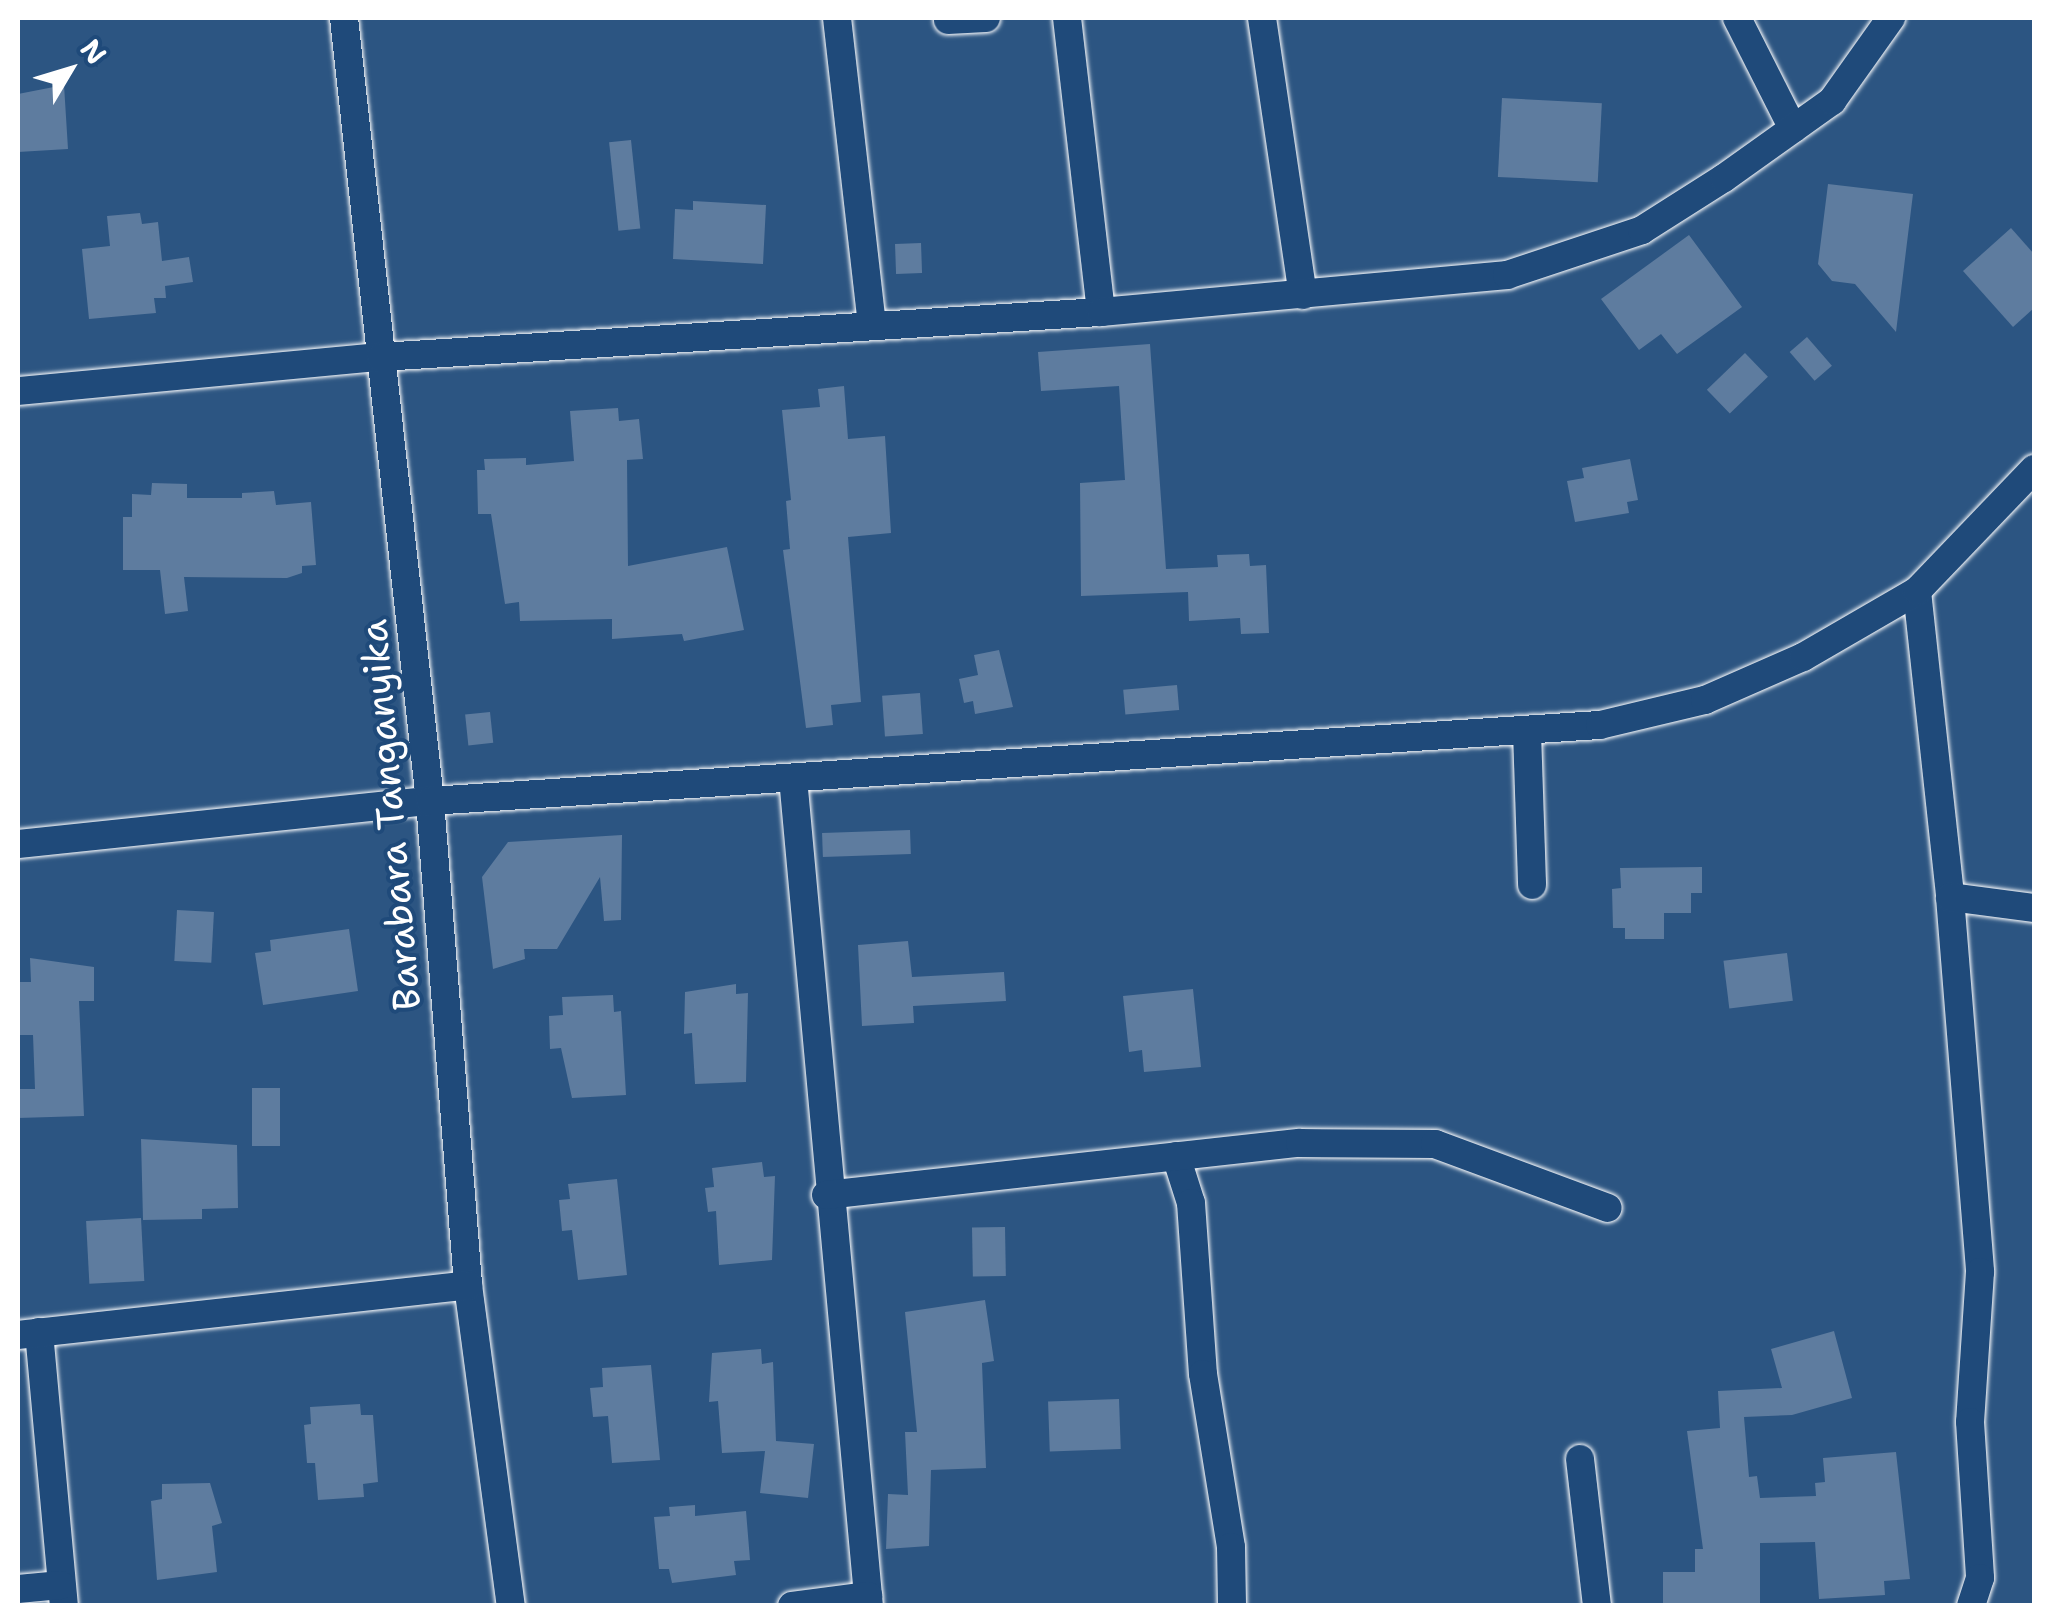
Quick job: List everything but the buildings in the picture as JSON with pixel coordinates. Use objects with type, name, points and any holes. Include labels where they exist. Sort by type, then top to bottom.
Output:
[{"type":"street","name":"Barabara Tanganyika","points":[[344,18],[430,800],[468,1285],[511,1606]]},
{"type":"street","points":[[837,18],[872,325]]},
{"type":"street","points":[[948,20],[986,18]]},
{"type":"street","points":[[1067,18],[1101,312]]},
{"type":"street","points":[[1262,18],[1303,295]]},
{"type":"street","points":[[1737,18],[1793,129]]},
{"type":"street","points":[[18,391],[381,357],[1101,312],[1507,275],[1625,236],[1793,129],[1832,101],[1891,18]]},
{"type":"street","points":[[18,844],[430,800],[793,778],[1194,747],[1527,732],[1600,725],[1704,700],[1803,658],[1917,591],[2034,469]]},
{"type":"street","points":[[1917,591],[1950,897],[1980,1272],[1970,1422],[1980,1578],[1971,1606]]},
{"type":"street","points":[[1527,732],[1532,885]]},
{"type":"street","points":[[792,1606],[868,1601],[826,1195],[793,778]]},
{"type":"street","points":[[1950,897],[2034,908]]},
{"type":"street","points":[[826,1195],[1300,1143],[1436,1144],[1608,1208]]},
{"type":"street","points":[[1176,1156],[1192,1204],[1203,1374],[1231,1547],[1232,1606]]},
{"type":"street","points":[[18,1590],[62,1596],[28,1334],[468,1285]]},
{"type":"street","points":[[1580,1459],[1596,1606]]}]
